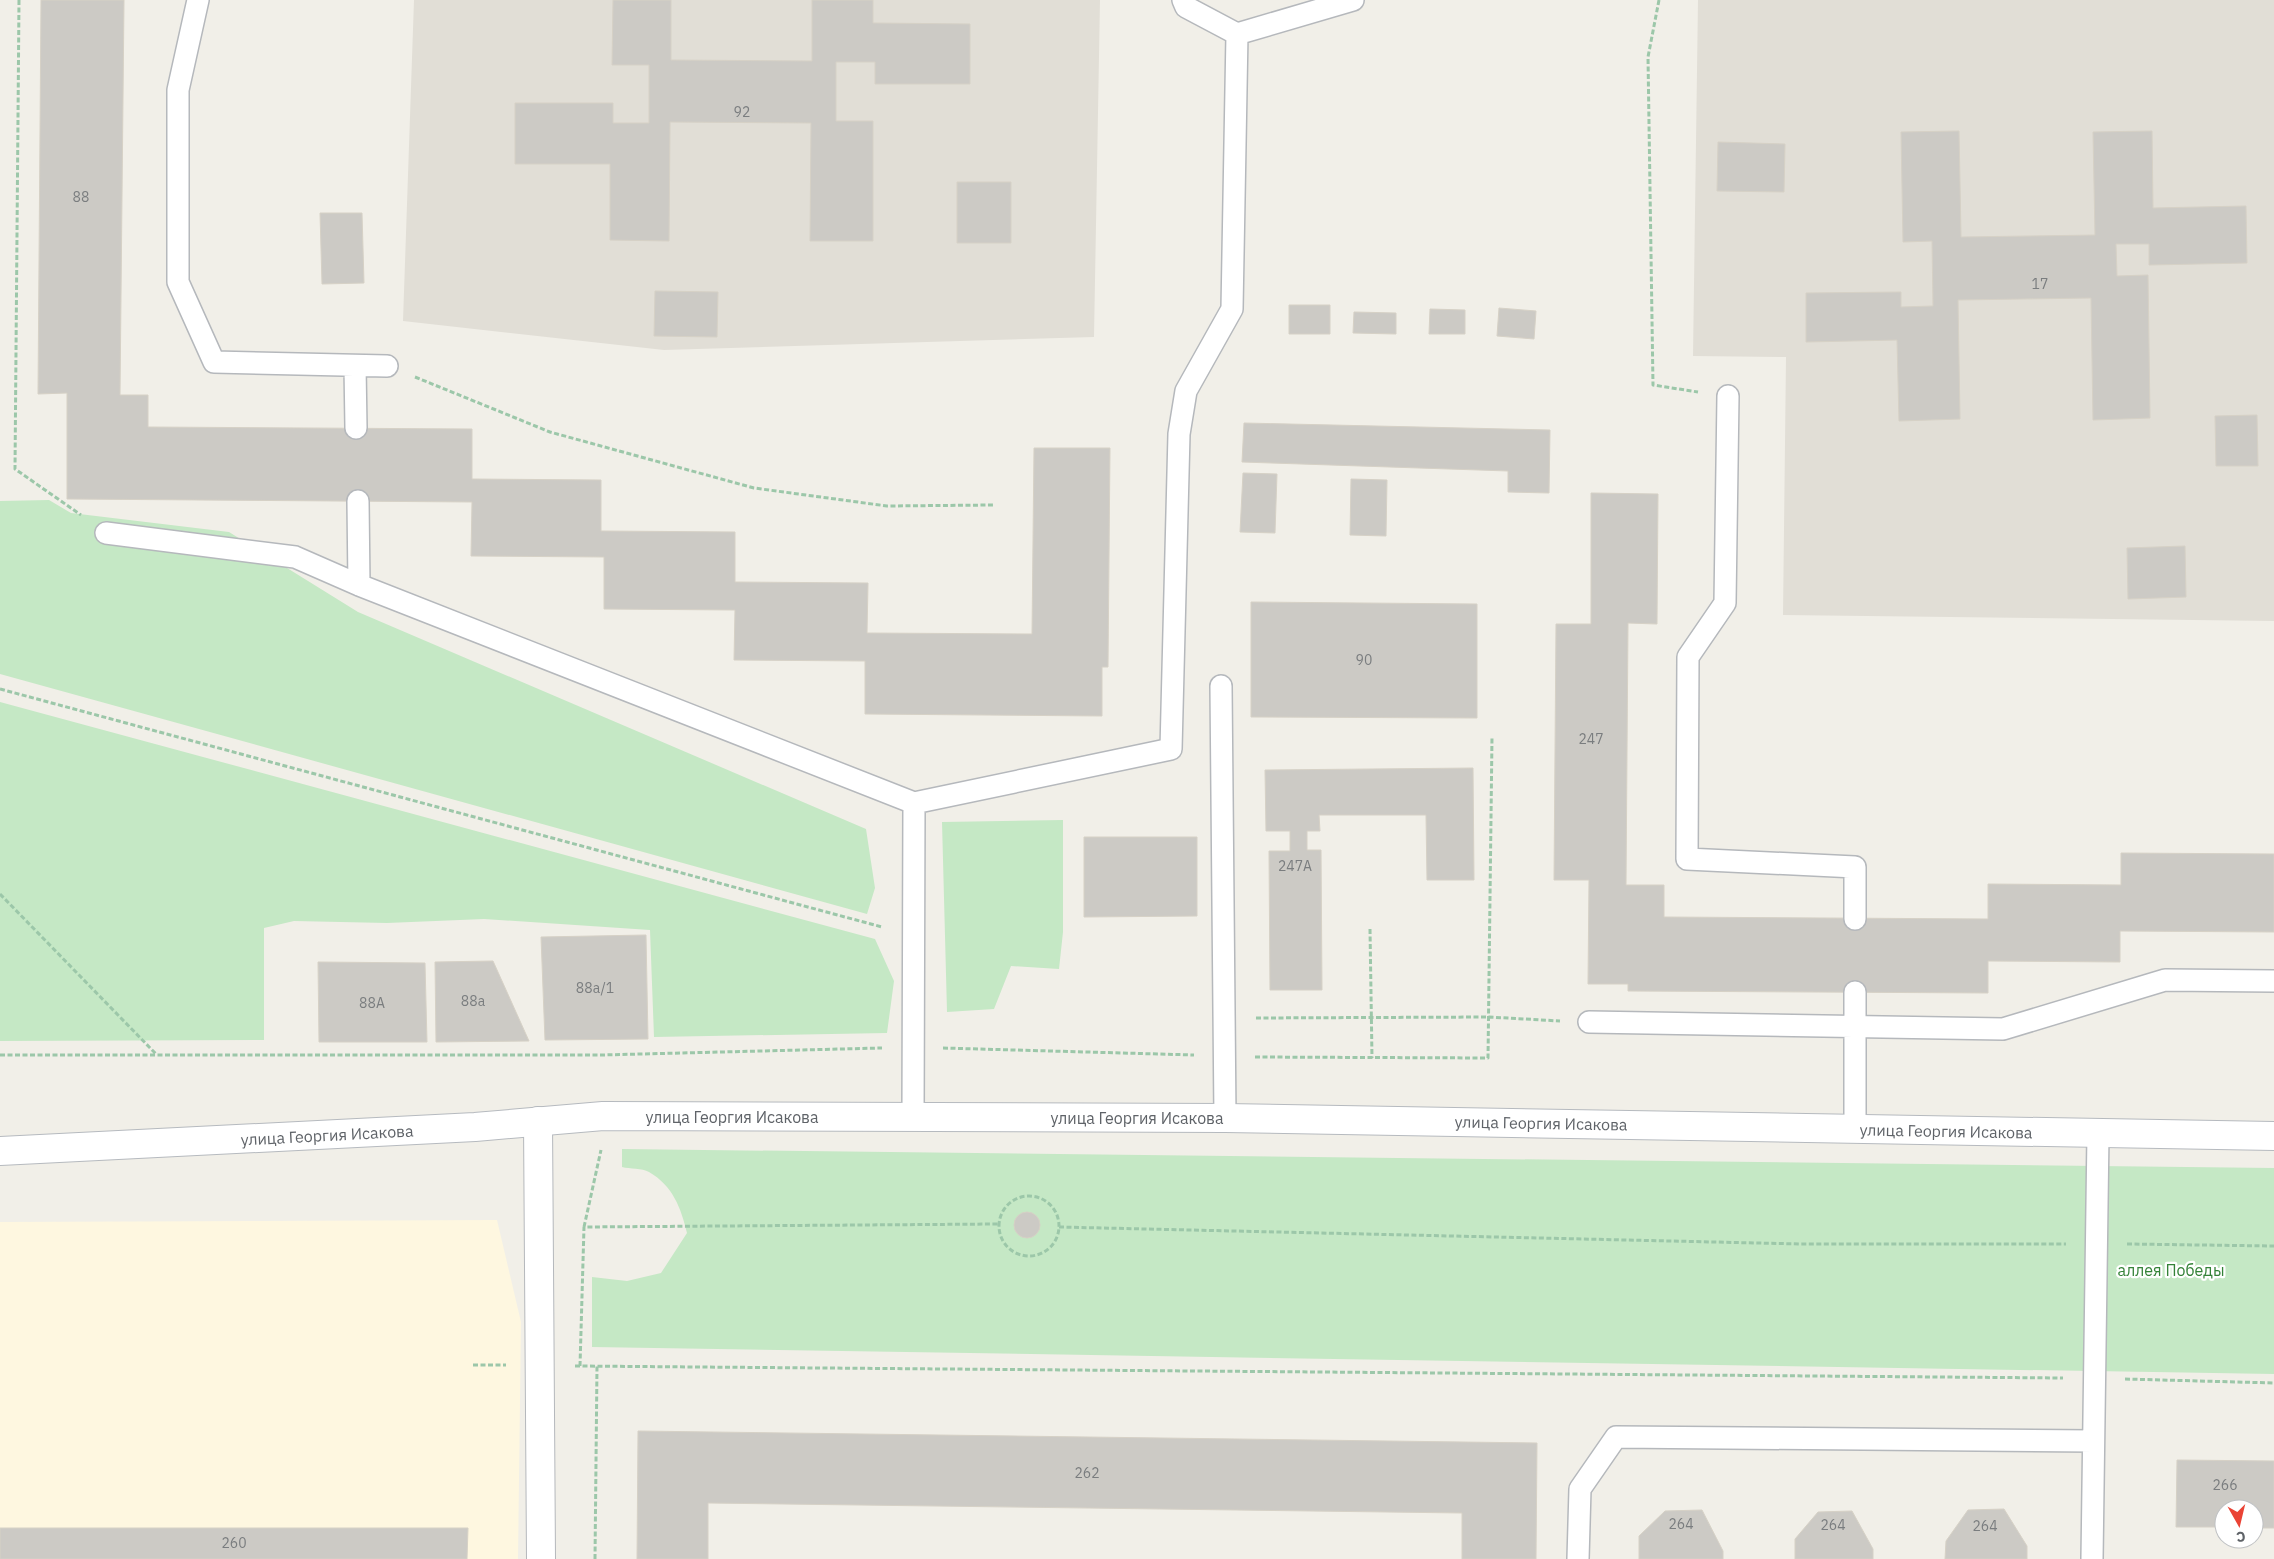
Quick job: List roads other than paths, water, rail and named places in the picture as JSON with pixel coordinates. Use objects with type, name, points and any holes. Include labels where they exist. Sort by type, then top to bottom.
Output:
[{"type":"street","name":"улица Георгия Исакова","points":[[0,1151],[474,1127],[603,1116],[1225,1118],[2274,1136]]},
{"type":"street","points":[[538,1121],[541,1559]]},
{"type":"lane","points":[[198,0],[178,90],[178,282],[214,362],[387,366]]},
{"type":"lane","points":[[1183,0],[1186,7],[1237,34],[1353,0]]},
{"type":"lane","points":[[106,533],[295,557],[359,585],[914,803],[1170,749],[1179,434],[1186,391],[1232,309],[1237,34]]},
{"type":"lane","points":[[354,366],[356,428]]},
{"type":"lane","points":[[1728,396],[1725,603],[1688,657],[1687,859],[1855,867],[1855,919]]},
{"type":"lane","points":[[358,501],[359,585]]},
{"type":"lane","points":[[1221,686],[1226,1056],[1225,1118]]},
{"type":"lane","points":[[913,1118],[914,803]]},
{"type":"lane","points":[[1589,1022],[2003,1029],[2165,980],[2274,980]]},
{"type":"lane","points":[[1855,992],[1855,1129]]},
{"type":"lane","points":[[2092,1559],[2098,1134]]},
{"type":"lane","points":[[1578,1559],[1580,1488],[1616,1438],[2093,1441]]},
{"type":"park label","name":"аллея Победы","points":[[2171,1270]]}]
